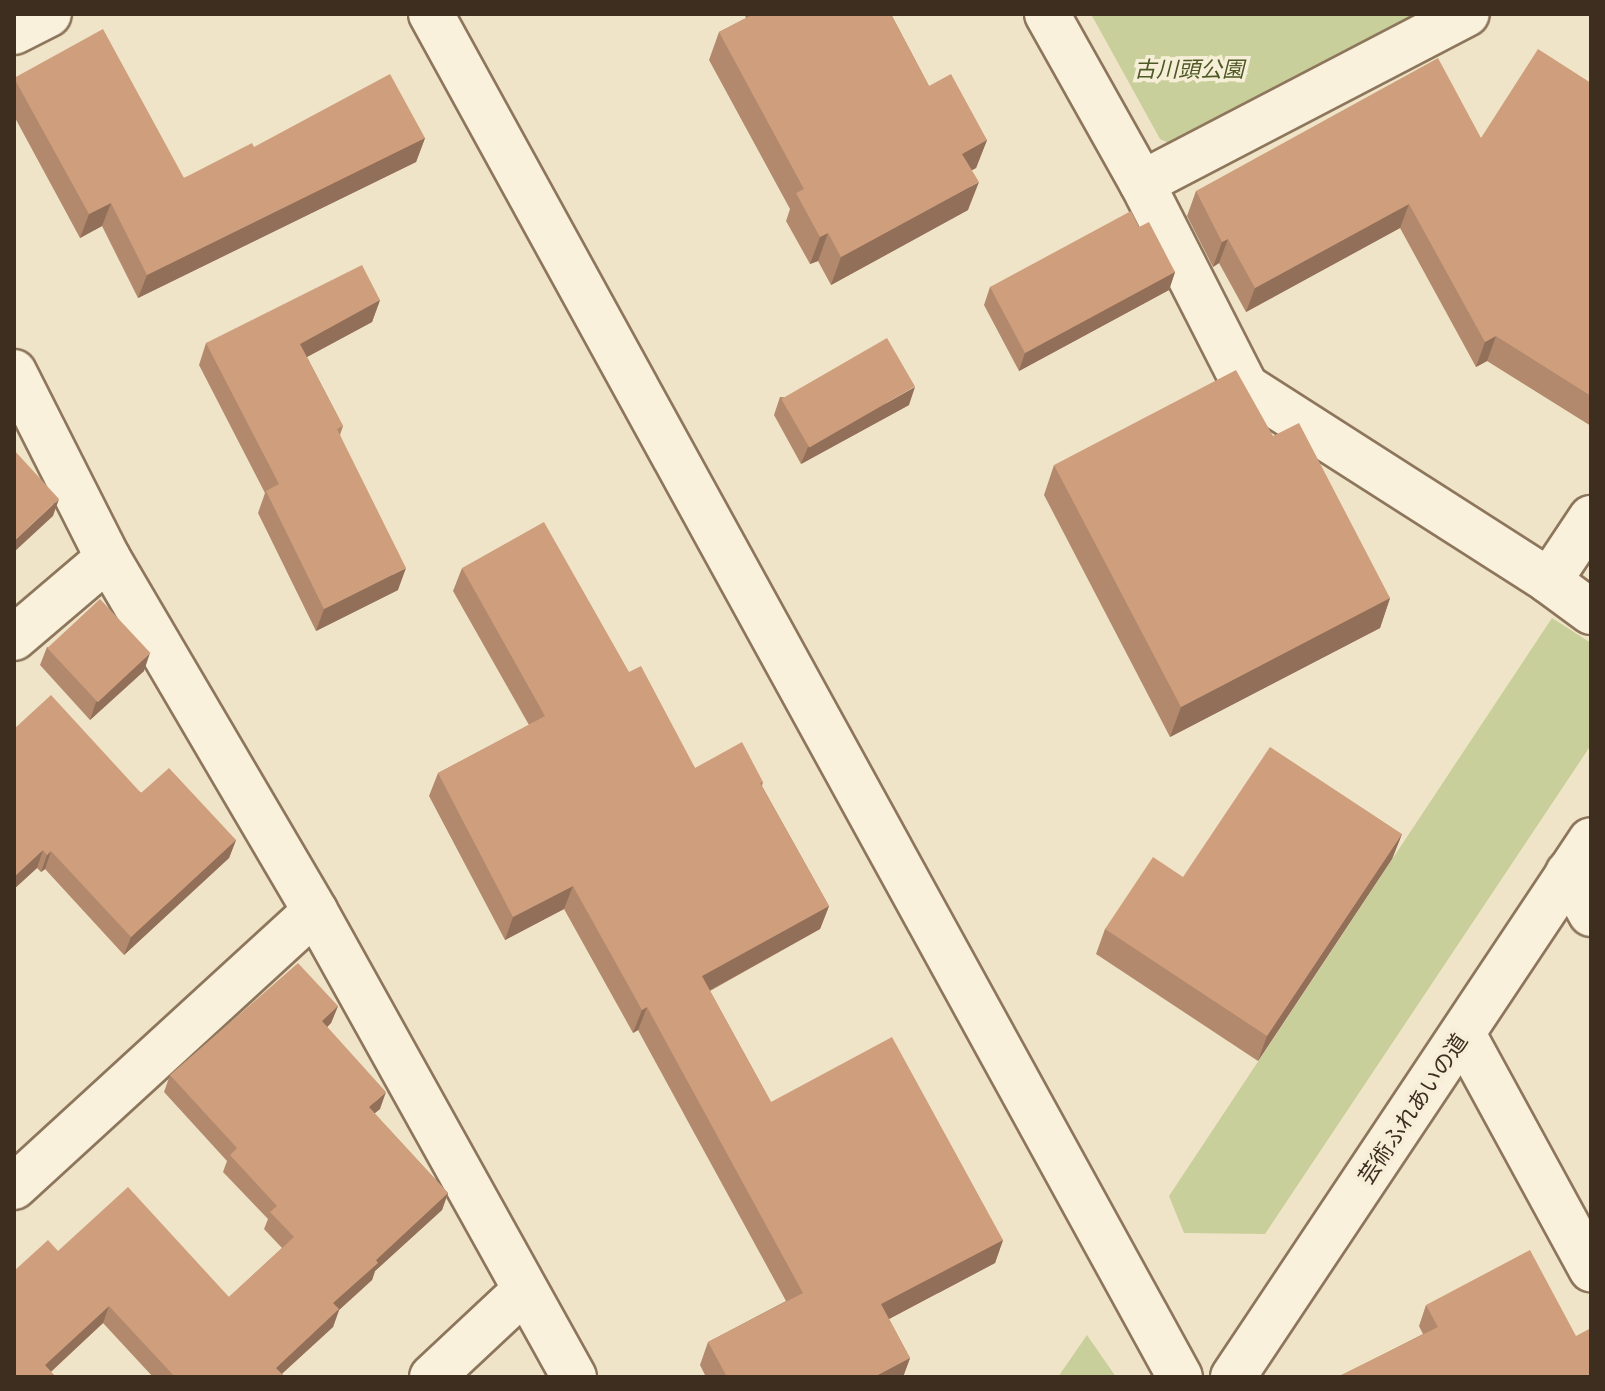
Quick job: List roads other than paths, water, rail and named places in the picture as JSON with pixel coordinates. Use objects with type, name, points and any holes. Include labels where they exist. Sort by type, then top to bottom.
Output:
[{"type":"street","points":[[14,32],[49,14]]},
{"type":"street","points":[[431,14],[1180,1377]]},
{"type":"street","points":[[1047,14],[1142,183],[1246,387],[1549,581],[1591,612]]},
{"type":"street","points":[[1142,183],[1467,14]]},
{"type":"street","points":[[14,372],[108,558],[315,911],[574,1377]]},
{"type":"street","points":[[1549,581],[1591,518]]},
{"type":"street","points":[[14,638],[108,558]]},
{"type":"street","points":[[1580,857],[1591,914]]},
{"type":"street","name":"芸術ふれあいの道","points":[[1233,1377],[1580,857]]},
{"type":"street","points":[[14,1187],[315,911]]},
{"type":"street","points":[[1463,1034],[1591,1269]]},
{"type":"street","points":[[432,1377],[525,1290]]},
{"type":"park label","name":"古川頭公園","points":[[1189,70]]}]
